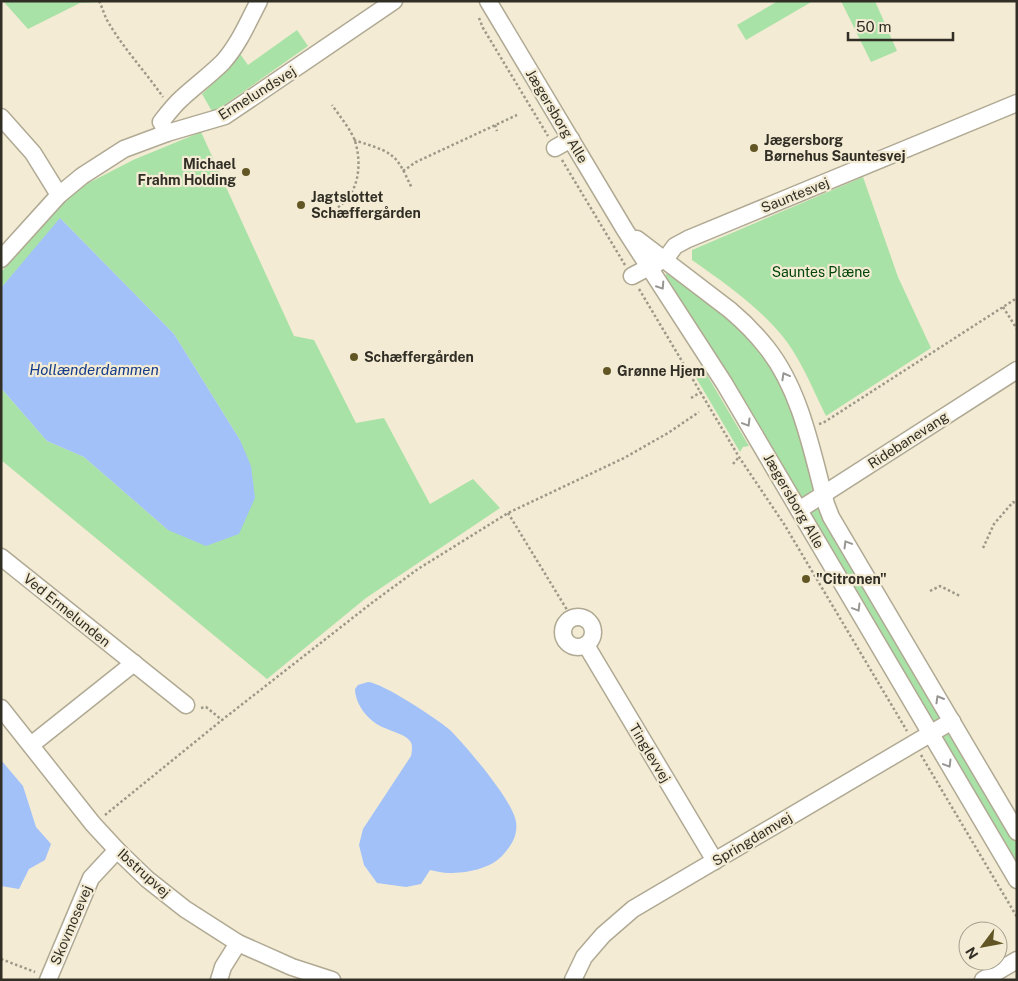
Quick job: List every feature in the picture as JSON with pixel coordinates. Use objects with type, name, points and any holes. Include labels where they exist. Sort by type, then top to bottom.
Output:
[{"type":"street","points":[[167,133],[161,122],[171,108],[223,61],[237,43],[259,1]]},
{"type":"street","name":"Ermelundsvej","points":[[1,260],[59,195],[82,176],[124,149],[167,133],[225,116],[394,1]]},
{"type":"street","name":"Jægersborg Alle","points":[[488,1],[625,230],[724,383],[1017,880]]},
{"type":"street","name":"Sauntesvej","points":[[664,261],[675,246],[688,239],[1017,103]]},
{"type":"street","points":[[1,117],[33,154],[59,195]]},
{"type":"street","points":[[555,148],[570,139]]},
{"type":"street","name":"Jægersborg Alle","points":[[625,230],[742,320],[762,341],[779,366],[798,403],[831,517],[1017,832]]},
{"type":"street","points":[[632,276],[664,261]]},
{"type":"street","name":"Ridebanevang","points":[[798,510],[1017,370]]},
{"type":"street","name":"Ved Ermelunden","points":[[1,557],[186,705]]},
{"type":"street","name":"Tinglevvej","points":[[572,618],[582,618],[589,622],[592,629],[592,637],[586,645],[715,861]]},
{"type":"street","points":[[31,745],[134,663]]},
{"type":"street","name":"Ibstrupvej","points":[[1,708],[93,824],[147,879],[185,909],[238,943],[292,967],[332,980]]},
{"type":"street","name":"Springdamvej","points":[[573,980],[584,957],[603,934],[633,909],[952,722]]},
{"type":"street","name":"Skovmosevej","points":[[48,979],[92,878],[117,850]]},
{"type":"street","points":[[219,980],[223,967],[238,943]]},
{"type":"street","points":[[983,980],[1017,960]]},
{"type":"path","points":[[100,1],[107,19],[124,47],[146,73],[171,108]]},
{"type":"path","points":[[483,28],[739,457],[784,524],[1017,918]]},
{"type":"path","points":[[321,218],[336,210],[348,199],[355,186],[358,172],[358,158],[354,140],[332,105]]},
{"type":"path","points":[[402,171],[416,162],[517,114]]},
{"type":"path","points":[[494,125],[497,131]]},
{"type":"path","points":[[354,140],[392,155],[412,188]]},
{"type":"path","points":[[458,142],[461,148]]},
{"type":"path","points":[[805,427],[822,422],[1017,298]]},
{"type":"path","points":[[1003,307],[1017,329]]},
{"type":"path","points":[[691,398],[701,392]]},
{"type":"path","points":[[93,824],[222,720],[418,569],[508,513],[624,458],[668,433],[699,412]]},
{"type":"path","points":[[733,464],[739,457]]},
{"type":"path","points":[[983,548],[994,524],[1013,502],[1017,504]]},
{"type":"path","points":[[508,513],[572,618]]},
{"type":"path","points":[[930,591],[940,586],[960,596]]},
{"type":"path","points":[[186,705],[195,708],[206,708],[222,720]]},
{"type":"path","points":[[1,958],[48,979]]},
{"type":"green space","points":[[3,1],[119,1],[80,3],[28,29]]},
{"type":"green space","points":[[778,1],[813,1],[746,40],[737,25]]},
{"type":"green space","points":[[841,1],[875,1],[897,51],[871,62]]},
{"type":"green space","points":[[297,30],[308,46],[213,113],[202,94],[224,73],[238,51],[248,65]]},
{"type":"green space","points":[[201,132],[294,336],[314,340],[356,423],[384,418],[430,504],[473,479],[500,508],[366,598],[267,679],[1,460],[1,388],[47,441],[84,457],[168,530],[240,440],[174,334],[61,219],[1,288],[1,272],[77,189],[133,160]]},
{"type":"green space","name":"Sauntes Plæne","points":[[863,177],[898,277],[931,348],[826,416],[803,369],[787,342],[754,307],[692,260],[692,250]]},
{"type":"green space","points":[[670,272],[751,335],[788,395],[815,484],[805,497],[800,499],[666,278],[666,274]]},
{"type":"green space","points":[[701,365],[749,446],[743,447],[740,452],[692,371],[697,370]]},
{"type":"green space","points":[[819,508],[941,715],[938,720],[932,722],[809,512]]},
{"type":"green space","points":[[949,733],[955,735],[1017,840],[1017,871],[942,739]]},
{"type":"water","name":"Hollænderdammen","points":[[60,218],[174,334],[240,440],[251,466],[255,498],[239,534],[206,546],[168,530],[84,457],[47,441],[1,388],[1,288]]},
{"type":"water","points":[[368,682],[397,695],[450,730],[467,748],[498,788],[513,813],[516,827],[511,845],[497,860],[484,867],[463,872],[447,873],[430,870],[421,884],[406,887],[377,883],[364,865],[359,845],[363,829],[411,756],[412,748],[408,739],[379,726],[364,713],[355,689],[358,685]]},
{"type":"water","points":[[1,760],[23,786],[36,827],[51,844],[45,860],[29,869],[19,889],[1,886]]},
{"type":"place","name":"Jægersborg Børnehus Sauntesvej","points":[[754,148]]},
{"type":"place","name":"Michael Frahm Holding","points":[[246,172]]},
{"type":"place","name":"Jagtslottet Schæffergården","points":[[301,205]]},
{"type":"place","name":"Schæffergården","points":[[354,357]]},
{"type":"place","name":"Grønne Hjem","points":[[607,371]]},
{"type":"place","name":"\"Citronen\"","points":[[806,579]]}]
